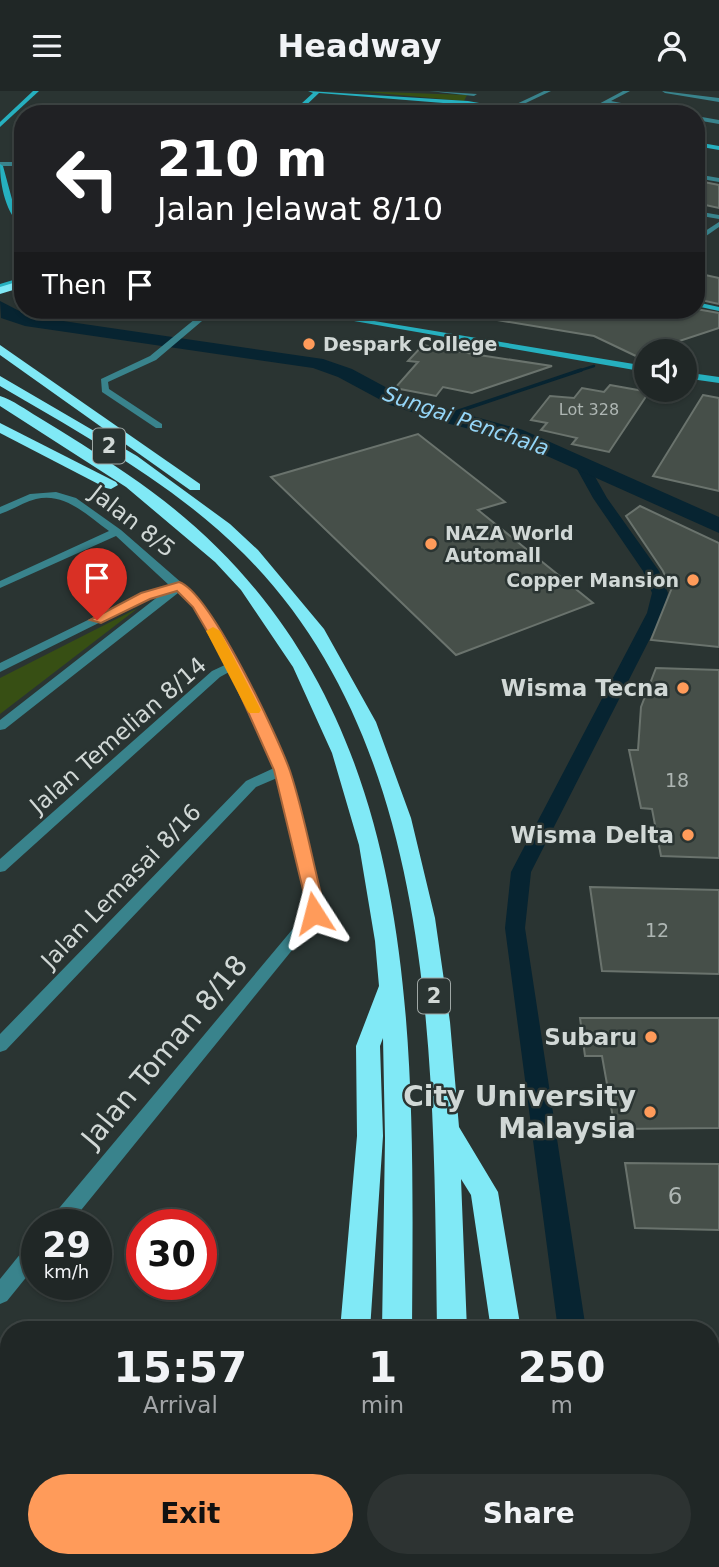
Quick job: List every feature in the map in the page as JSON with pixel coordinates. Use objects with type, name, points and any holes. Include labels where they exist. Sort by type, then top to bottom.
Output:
[{"type":"highway","points":[[0,349],[185,478],[257,541],[261,562]]},
{"type":"highway","name":"2","points":[[0,380],[170,485],[214,518],[261,562],[293,600],[338,665],[387,768],[412,860],[432,975],[446,1132],[452,1321]]},
{"type":"highway","name":"2","points":[[0,400],[150,496],[211,548],[246,585],[308,674],[341,745],[367,829],[390,980],[399,1139],[397,1321]]},
{"type":"highway","points":[[0,428],[109,484],[150,496]]},
{"type":"highway","points":[[356,1321],[370,1136],[368,1046],[390,980]]},
{"type":"highway","points":[[446,1132],[484,1192],[505,1321]]},
{"type":"street","points":[[21,105],[36,91]]},
{"type":"street","points":[[291,105],[306,91]]},
{"type":"street","points":[[298,99],[315,91],[482,105]]},
{"type":"street","points":[[302,105],[315,91]]},
{"type":"street","points":[[344,91],[358,95]]},
{"type":"street","points":[[432,91],[475,92]]},
{"type":"street","points":[[518,105],[548,91]]},
{"type":"street","points":[[600,105],[627,91]]},
{"type":"street","points":[[665,91],[719,100]]},
{"type":"street","points":[[468,103],[475,92]]},
{"type":"street","points":[[307,100],[330,95],[358,95]]},
{"type":"street","points":[[606,102],[623,105]]},
{"type":"street","points":[[0,125],[14,112]]},
{"type":"street","points":[[0,165],[14,210]]},
{"type":"street","points":[[159,426],[105,390],[104,380],[159,353],[200,319]]},
{"type":"street","points":[[349,319],[634,367]]},
{"type":"street","points":[[697,377],[719,380]]},
{"type":"street","name":"Jalan 8/5","points":[[0,511],[34,496],[56,495],[72,500],[117,532],[198,605],[234,665],[282,770],[314,902],[314,913]]},
{"type":"street","points":[[0,585],[117,532]]},
{"type":"street","points":[[0,668],[145,596],[179,586]]},
{"type":"street","points":[[0,726],[179,586]]},
{"type":"street","name":"Jalan Temelian 8/14","points":[[0,867],[216,674],[234,665]]},
{"type":"street","name":"Jalan Lemasai 8/16","points":[[0,1045],[251,784],[282,770]]},
{"type":"street","name":"Jalan Toman 8/18","points":[[70,1209],[314,913]]},
{"type":"street","points":[[0,1294],[21,1268]]},
{"type":"green space","points":[[355,91],[467,95],[464,101]]},
{"type":"green space","points":[[138,608],[0,714],[0,678]]},
{"type":"building","points":[[705,182],[719,185],[719,208],[705,205]]},
{"type":"building","points":[[705,275],[719,278],[719,304],[705,301]]},
{"type":"building","points":[[705,311],[719,313],[719,328],[686,339],[634,339],[634,355],[594,336],[491,319],[705,319]]},
{"type":"building","points":[[423,345],[552,366],[472,393],[443,387],[436,396],[395,388],[418,362],[408,361]]},
{"type":"building","points":[[610,385],[634,389],[634,402],[642,402],[609,452],[572,444],[577,438],[541,430],[547,423],[531,420],[550,396],[574,398],[582,388],[604,392]]},
{"type":"building","points":[[703,395],[719,398],[719,491],[653,476]]},
{"type":"building","name":"NAZA World Automall","points":[[418,434],[505,502],[478,510],[593,603],[456,655],[271,477]]},
{"type":"building","name":"Copper Mansion","points":[[640,506],[719,543],[719,647],[651,640],[671,590],[663,571],[626,516]]},
{"type":"building","points":[[656,668],[719,670],[719,858],[661,856],[652,809],[641,808],[629,750],[638,750],[641,707]]},
{"type":"building","points":[[590,887],[719,890],[719,974],[602,971]]},
{"type":"building","points":[[580,1018],[719,1018],[719,1128],[615,1129],[602,1056],[585,1056]]},
{"type":"building","points":[[625,1163],[719,1164],[719,1230],[635,1228]]},
{"type":"waterway","name":"Sungai Penchala","points":[[0,306],[14,317]]},
{"type":"waterway","name":"Sungai Penchala","points":[[20,319],[316,363],[345,373],[397,401],[449,418],[516,434],[719,526]]},
{"type":"waterway","points":[[576,372],[594,366]]},
{"type":"waterway","points":[[576,372],[581,370]]},
{"type":"waterway","points":[[444,416],[576,372]]},
{"type":"waterway","points":[[571,1321],[515,928],[521,872],[655,613],[660,593],[651,571],[600,498],[580,462]]},
{"type":"slow traffic","points":[[213,631],[234,665],[254,710]]},
{"type":"place","name":"Despark College","points":[[309,344]]},
{"type":"place","name":"NAZA World Automall","points":[[431,544]]},
{"type":"place","name":"Copper Mansion","points":[[693,580]]},
{"type":"place","name":"Wisma Tecna","points":[[683,688]]},
{"type":"place","name":"Wisma Delta","points":[[688,835]]},
{"type":"place","name":"Subaru","points":[[651,1037]]},
{"type":"place","name":"City University Malaysia","points":[[650,1112]]},
{"type":"route","points":[[97,620],[145,596],[179,586],[198,605],[234,665],[282,770],[314,902],[314,913]]}]
